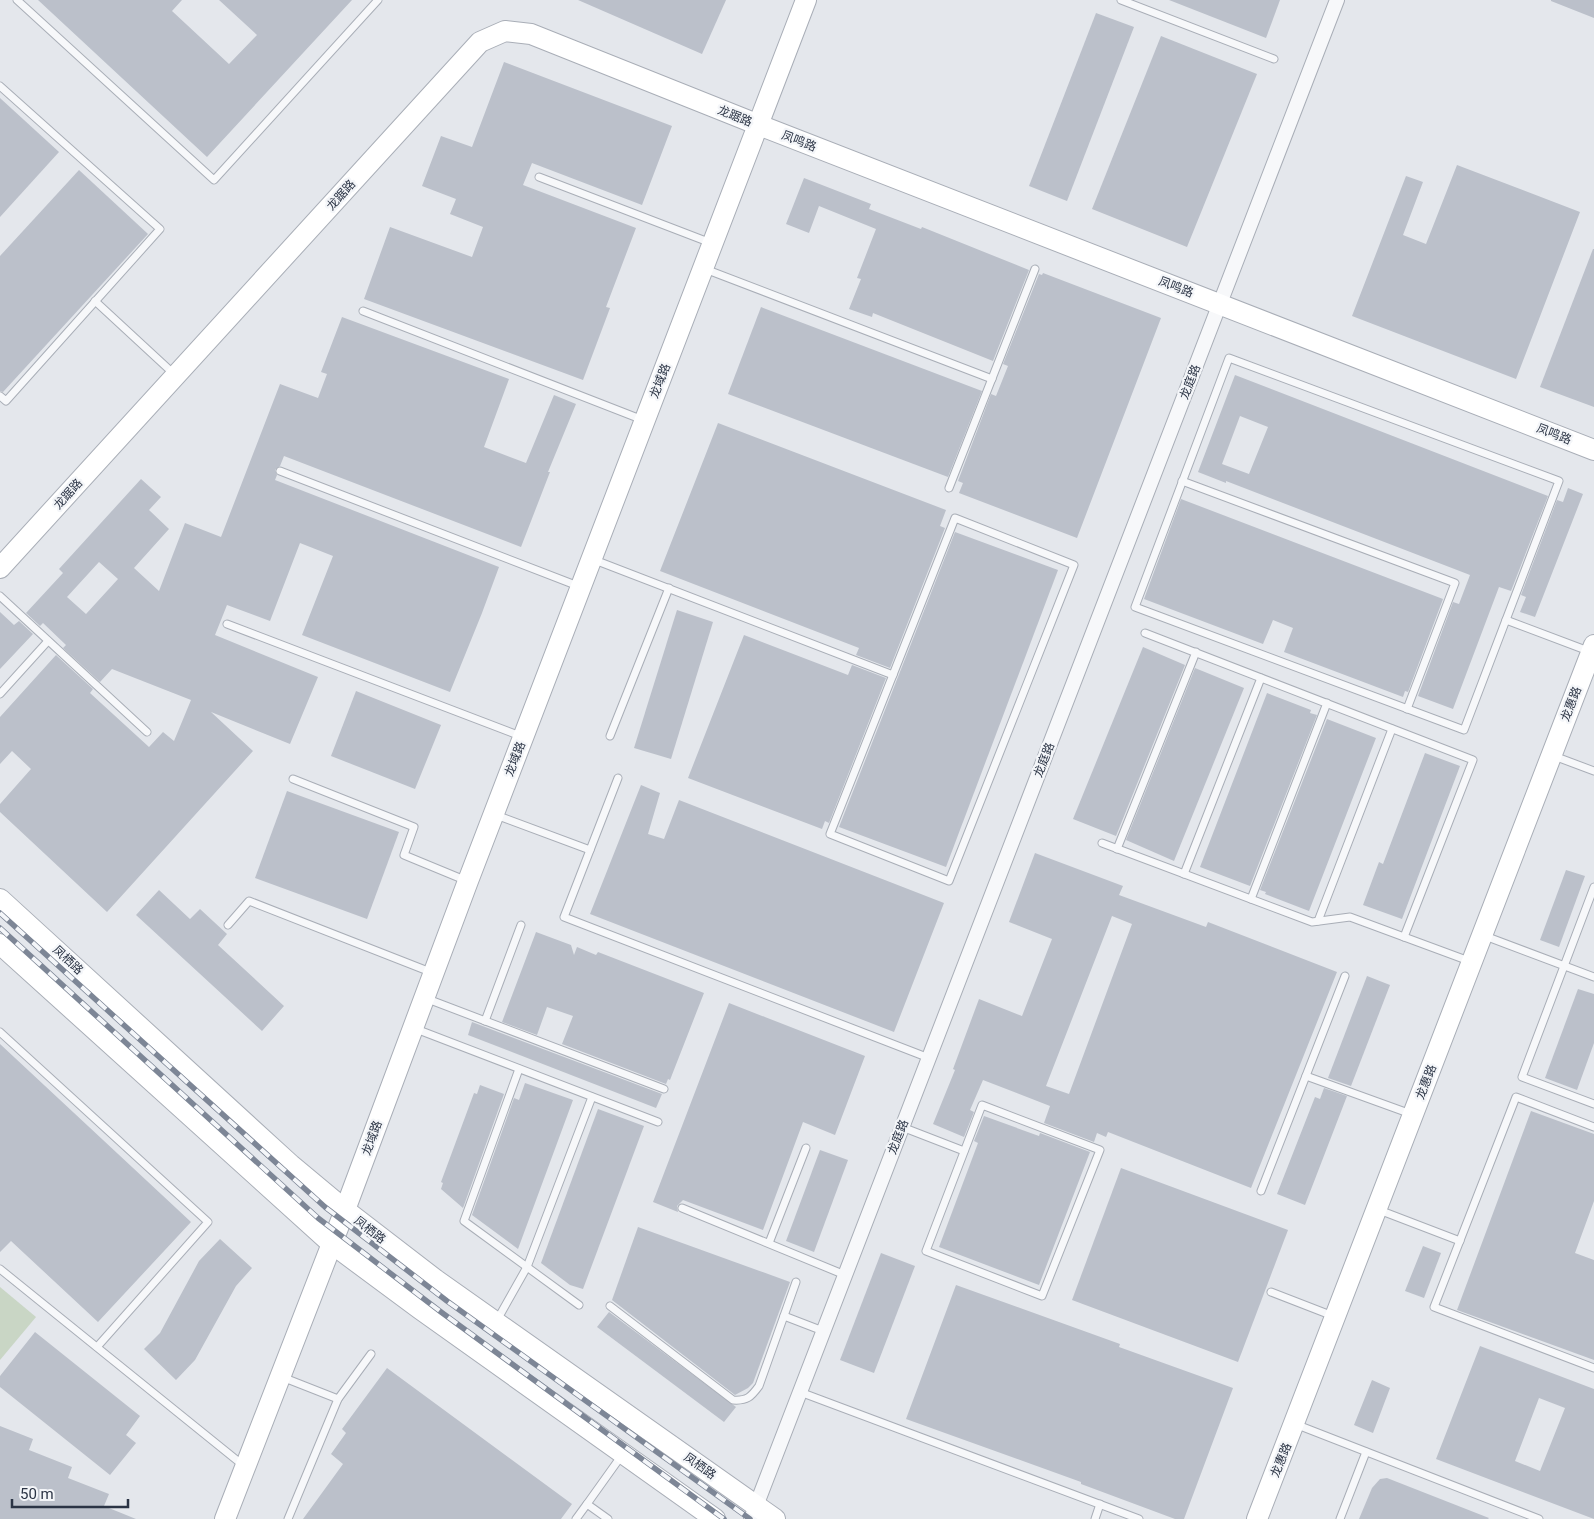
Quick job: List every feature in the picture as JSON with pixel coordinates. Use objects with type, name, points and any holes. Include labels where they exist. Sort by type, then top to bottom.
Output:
[{"type":"street","name":"龙域路","points":[[225,1519],[345,1210],[468,881],[806,0]]},
{"type":"street","name":"龙庭路","points":[[754,1512],[1337,0]]},
{"type":"street","name":"龙踞路","points":[[0,568],[480,42],[505,31],[531,34],[759,125]]},
{"type":"street","name":"凤鸣路","points":[[759,125],[1594,450]]},
{"type":"street","name":"龙惠路","points":[[1257,1519],[1592,648]]},
{"type":"street","name":"凤栖路","points":[[0,898],[291,1165],[345,1210],[411,1262],[496,1322],[754,1512],[775,1519]]},
{"type":"street","points":[[0,944],[331,1243],[715,1519]]},
{"type":"street","points":[[271,1190],[285,1181],[291,1165]]},
{"type":"street","points":[[389,1286],[388,1274],[392,1266],[399,1262],[411,1262]]},
{"type":"lane","points":[[17,0],[214,180],[378,0]]},
{"type":"lane","points":[[1121,0],[1274,59]]},
{"type":"lane","points":[[0,86],[160,229],[6,400],[0,396]]},
{"type":"lane","points":[[539,177],[713,244]]},
{"type":"lane","points":[[704,269],[992,379]]},
{"type":"lane","points":[[949,488],[1036,269]]},
{"type":"lane","points":[[95,301],[176,375]]},
{"type":"lane","points":[[364,311],[645,421]]},
{"type":"lane","points":[[1229,358],[1558,481],[1464,730],[1135,606],[1182,481],[1229,358]]},
{"type":"lane","points":[[280,471],[581,587]]},
{"type":"lane","points":[[1182,481],[1455,583],[1407,709]]},
{"type":"lane","points":[[955,518],[1074,564],[949,880],[830,834],[893,675],[955,518]]},
{"type":"lane","points":[[592,559],[893,675]]},
{"type":"lane","points":[[610,736],[669,588]]},
{"type":"lane","points":[[0,596],[147,732]]},
{"type":"lane","points":[[1506,620],[1592,648]]},
{"type":"lane","points":[[227,624],[523,737]]},
{"type":"lane","points":[[1145,633],[1473,760],[1404,937]]},
{"type":"lane","points":[[0,694],[48,641]]},
{"type":"lane","points":[[1117,849],[1196,652]]},
{"type":"lane","points":[[1184,874],[1261,678]]},
{"type":"lane","points":[[1251,899],[1327,703]]},
{"type":"lane","points":[[1318,921],[1392,729]]},
{"type":"lane","points":[[1551,755],[1594,771]]},
{"type":"lane","points":[[618,778],[564,917],[929,1058]]},
{"type":"lane","points":[[293,779],[414,827],[404,855],[468,881]]},
{"type":"lane","points":[[494,814],[590,850]]},
{"type":"lane","points":[[1102,843],[1312,922],[1350,917],[1472,962]]},
{"type":"lane","points":[[1594,887],[1522,1077],[1594,1104]]},
{"type":"lane","points":[[228,925],[249,901],[434,973]]},
{"type":"lane","points":[[485,1021],[522,926]]},
{"type":"lane","points":[[1482,935],[1594,977]]},
{"type":"lane","points":[[1260,1191],[1345,976]]},
{"type":"lane","points":[[424,998],[664,1089]]},
{"type":"lane","points":[[413,1028],[658,1122]]},
{"type":"lane","points":[[0,1032],[208,1222],[97,1347]]},
{"type":"lane","points":[[519,1069],[464,1222],[579,1305]]},
{"type":"lane","points":[[1306,1076],[1413,1115]]},
{"type":"lane","points":[[496,1322],[527,1267],[592,1097]]},
{"type":"lane","points":[[1594,1127],[1516,1097],[1434,1307],[1594,1368]]},
{"type":"lane","points":[[982,1105],[1100,1150],[1042,1296],[926,1251],[964,1151],[982,1105]]},
{"type":"lane","points":[[902,1126],[964,1151]]},
{"type":"lane","points":[[769,1243],[806,1148]]},
{"type":"lane","points":[[682,1208],[845,1275]]},
{"type":"lane","points":[[1377,1210],[1460,1241]]},
{"type":"lane","points":[[0,1269],[245,1467]]},
{"type":"lane","points":[[610,1306],[733,1400],[743,1401],[752,1395],[759,1386],[796,1282]]},
{"type":"lane","points":[[1271,1292],[1336,1317]]},
{"type":"lane","points":[[784,1316],[824,1331]]},
{"type":"lane","points":[[288,1519],[338,1399],[371,1354]]},
{"type":"lane","points":[[280,1376],[338,1399]]},
{"type":"lane","points":[[800,1392],[1139,1519]]},
{"type":"lane","points":[[1295,1424],[1539,1519]]},
{"type":"lane","points":[[1340,1519],[1366,1452]]},
{"type":"lane","points":[[576,1519],[623,1454]]},
{"type":"lane","points":[[587,1504],[608,1519]]},
{"type":"lane","points":[[1095,1519],[1100,1504]]},
{"type":"green space","points":[[0,1287],[36,1317],[0,1360]]},
{"type":"building","points":[[38,0],[182,0],[172,11],[229,64],[257,35],[219,0],[352,0],[207,157]]},
{"type":"building","points":[[578,0],[726,0],[702,54]]},
{"type":"building","points":[[1169,0],[1280,0],[1266,38]]},
{"type":"building","points":[[1594,0],[1594,18],[1551,1]]},
{"type":"building","points":[[1096,13],[1134,27],[1067,201],[1029,186]]},
{"type":"building","points":[[1161,36],[1257,74],[1187,247],[1092,209]]},
{"type":"building","points":[[504,62],[672,126],[642,205],[532,163],[523,185],[636,228],[606,307],[610,308],[583,380],[364,299],[390,227],[472,257],[483,227],[450,214],[456,199],[422,186],[441,136],[472,147]]},
{"type":"building","points":[[0,98],[59,152],[0,217]]},
{"type":"building","points":[[1457,165],[1580,212],[1516,379],[1352,316],[1406,176],[1423,182],[1403,235],[1426,244]]},
{"type":"building","points":[[79,170],[148,234],[3,392],[0,391],[0,256]]},
{"type":"building","points":[[804,178],[871,204],[869,209],[921,229],[922,227],[1029,270],[993,361],[873,313],[872,317],[849,309],[861,279],[857,278],[876,229],[819,206],[809,233],[786,224]]},
{"type":"building","points":[[1594,249],[1594,407],[1540,387]]},
{"type":"building","points":[[1043,273],[1161,318],[1077,538],[959,493],[963,483],[958,481],[991,394],[996,396],[1008,366],[1003,364],[1039,274],[1042,275]]},
{"type":"building","points":[[761,307],[982,391],[948,477],[728,394]]},
{"type":"building","points":[[342,317],[509,379],[484,447],[526,463],[554,395],[576,404],[548,472],[550,472],[521,547],[284,456],[280,466],[275,470],[277,475],[275,480],[499,567],[482,613],[450,692],[302,635],[333,556],[300,543],[270,621],[227,605],[215,635],[318,677],[290,744],[211,712],[253,751],[107,912],[0,812],[0,804],[31,769],[12,751],[0,764],[0,717],[56,655],[93,689],[90,693],[149,747],[163,732],[174,741],[191,700],[112,669],[100,682],[63,648],[66,645],[43,623],[40,626],[26,613],[63,573],[59,569],[141,479],[161,497],[149,510],[169,529],[134,568],[159,591],[185,523],[221,537],[280,384],[318,398],[327,374],[321,372]],"holes":[[[99,562],[118,579],[86,614],[67,597]]]},
{"type":"building","points":[[1235,375],[1548,496],[1511,591],[1499,587],[1453,709],[1418,696],[1453,602],[1459,604],[1470,575],[1198,472]],"holes":[[[1240,416],[1268,427],[1249,474],[1222,464]]]},
{"type":"building","points":[[718,423],[946,510],[940,526],[945,528],[890,668],[856,655],[859,648],[660,571]]},
{"type":"building","points":[[1568,488],[1583,494],[1535,617],[1520,612],[1526,597],[1521,595],[1557,500],[1563,502]]},
{"type":"building","points":[[1181,499],[1443,599],[1408,692],[1405,691],[1403,697],[1284,652],[1293,628],[1273,620],[1263,644],[1144,599]]},
{"type":"building","points":[[955,532],[1058,570],[946,867],[839,827]]},
{"type":"building","points":[[677,610],[713,622],[671,759],[634,748]]},
{"type":"building","points":[[0,612],[14,625],[19,621],[33,634],[0,669]]},
{"type":"building","points":[[744,635],[848,675],[852,665],[886,678],[829,823],[825,821],[822,829],[688,778]]},
{"type":"building","points":[[1143,647],[1185,665],[1116,836],[1073,819]]},
{"type":"building","points":[[1195,668],[1244,688],[1174,861],[1126,840]]},
{"type":"building","points":[[356,691],[441,725],[415,789],[331,756]]},
{"type":"building","points":[[1267,693],[1311,710],[1310,713],[1317,715],[1250,886],[1200,867]]},
{"type":"building","points":[[1327,719],[1376,738],[1309,911],[1265,894],[1266,892],[1260,890]]},
{"type":"building","points":[[1425,753],[1460,766],[1402,919],[1363,905],[1379,862],[1383,864]]},
{"type":"building","points":[[641,785],[660,793],[648,834],[664,839],[679,800],[944,903],[894,1032],[590,914]]},
{"type":"building","points":[[287,791],[399,832],[367,919],[255,878]]},
{"type":"building","points":[[1035,853],[1123,886],[1119,895],[1206,927],[1208,922],[1337,972],[1251,1188],[1108,1132],[1106,1137],[1097,1133],[1094,1142],[1044,1123],[1050,1106],[983,1080],[970,1110],[974,1112],[964,1137],[933,1124],[955,1070],[953,1069],[979,999],[1022,1016],[1052,939],[1009,922]],"holes":[[[1112,916],[1132,924],[1069,1094],[1046,1086]]]},
{"type":"building","points":[[1566,870],[1585,876],[1559,947],[1540,940]]},
{"type":"building","points":[[159,890],[190,919],[200,909],[227,934],[218,945],[284,1006],[262,1031],[136,915]]},
{"type":"building","points":[[536,932],[571,945],[574,955],[577,947],[596,955],[598,952],[704,993],[670,1080],[668,1079],[666,1084],[562,1044],[573,1016],[547,1007],[537,1035],[502,1022]]},
{"type":"building","points":[[1367,976],[1390,985],[1351,1086],[1328,1078]]},
{"type":"building","points":[[1578,989],[1594,994],[1594,1043],[1577,1090],[1545,1078]]},
{"type":"building","points":[[729,1003],[865,1056],[835,1135],[803,1122],[763,1230],[683,1200],[677,1206],[678,1212],[653,1202]]},
{"type":"building","points":[[472,1022],[662,1094],[656,1108],[468,1035]]},
{"type":"building","points":[[0,1044],[191,1222],[98,1322],[11,1241],[0,1252]]},
{"type":"building","points":[[525,1083],[573,1100],[518,1249],[472,1215],[514,1098],[519,1100]]},
{"type":"building","points":[[480,1085],[504,1094],[463,1208],[441,1189],[443,1183],[441,1182],[474,1093],[477,1094]]},
{"type":"building","points":[[1324,1088],[1347,1096],[1305,1205],[1277,1194],[1315,1097],[1320,1099]]},
{"type":"building","points":[[598,1109],[644,1126],[583,1289],[570,1285],[541,1263]]},
{"type":"building","points":[[1531,1111],[1594,1134],[1594,1201],[1575,1253],[1594,1260],[1594,1360],[1457,1310]]},
{"type":"building","points":[[984,1116],[1039,1136],[1040,1133],[1090,1152],[1039,1285],[939,1247],[978,1143],[974,1141]]},
{"type":"building","points":[[820,1150],[848,1160],[814,1252],[786,1241]]},
{"type":"building","points":[[1121,1168],[1288,1230],[1238,1362],[1072,1300]]},
{"type":"building","points":[[638,1227],[790,1282],[753,1383],[748,1388],[735,1395],[612,1300]]},
{"type":"building","points":[[220,1239],[252,1268],[236,1286],[195,1360],[176,1380],[144,1349],[160,1333],[199,1261]]},
{"type":"building","points":[[1423,1246],[1441,1253],[1424,1298],[1405,1291]]},
{"type":"building","points":[[881,1253],[915,1266],[874,1373],[840,1360]]},
{"type":"building","points":[[956,1285],[1120,1344],[1119,1347],[1233,1388],[1184,1519],[1175,1519],[1081,1484],[1081,1482],[906,1419]]},
{"type":"building","points":[[609,1312],[736,1407],[724,1422],[597,1327]]},
{"type":"building","points":[[35,1332],[140,1416],[126,1435],[136,1443],[110,1475],[0,1387],[0,1376]]},
{"type":"building","points":[[1480,1346],[1594,1389],[1594,1519],[1436,1459]],"holes":[[[1539,1398],[1565,1408],[1540,1471],[1515,1461]]]},
{"type":"building","points":[[387,1368],[572,1504],[561,1519],[303,1519],[343,1464],[331,1454],[346,1433],[342,1429]]},
{"type":"building","points":[[1372,1380],[1390,1388],[1373,1433],[1354,1425]]},
{"type":"building","points":[[0,1426],[33,1439],[29,1450],[72,1467],[68,1478],[109,1494],[104,1506],[136,1519],[0,1519]]},
{"type":"building","points":[[1387,1478],[1489,1518],[1359,1519],[1372,1488],[1380,1479]]},
{"type":"railway","points":[[0,913],[325,1207],[447,1301],[750,1519]]},
{"type":"railway","points":[[0,928],[318,1218],[441,1312],[724,1519]]}]
